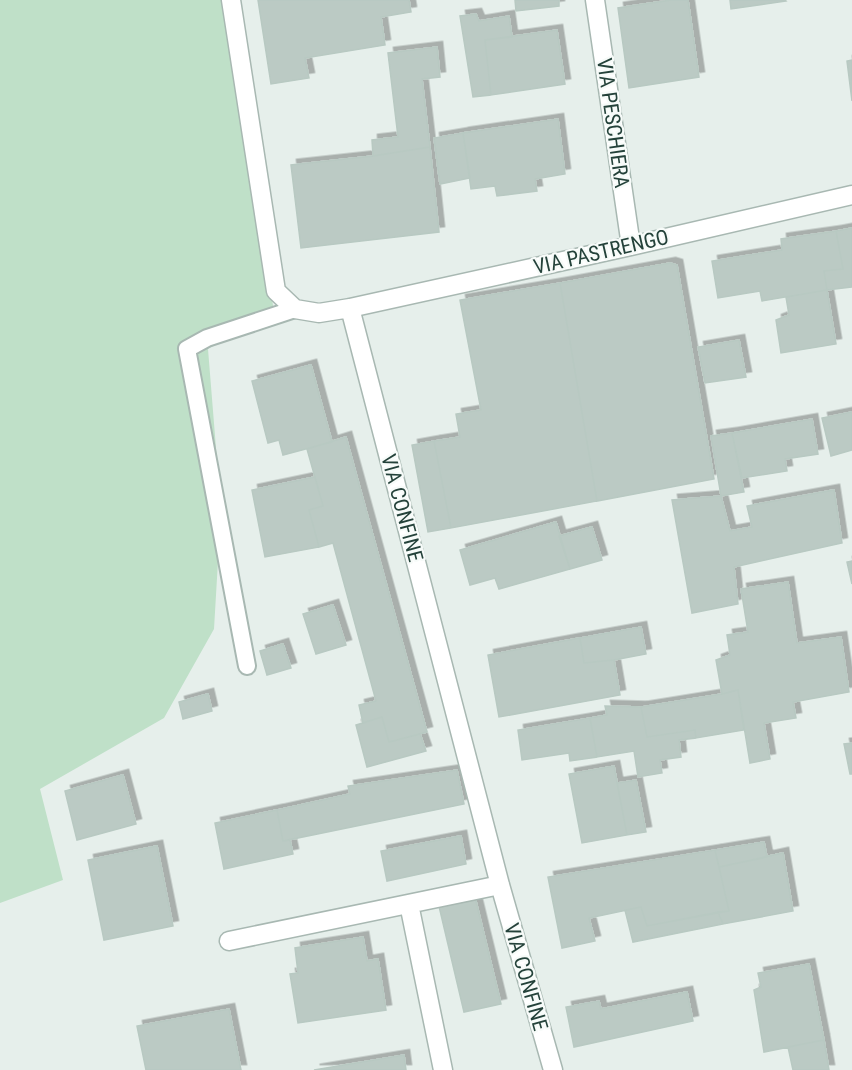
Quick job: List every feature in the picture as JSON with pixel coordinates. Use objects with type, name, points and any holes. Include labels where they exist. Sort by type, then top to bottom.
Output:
[{"type":"street","points":[[231,0],[276,291],[296,309],[319,313],[350,308]]},
{"type":"street","name":"VIA PESCHIERA","points":[[595,0],[631,246]]},
{"type":"street","name":"VIA PASTRENGO","points":[[350,308],[852,195]]},
{"type":"street","name":"VIA CONFINE","points":[[350,308],[500,885],[553,1070]]},
{"type":"street","points":[[229,941],[500,885]]},
{"type":"street","points":[[409,904],[443,1070]]},
{"type":"lane","points":[[247,666],[188,349],[207,338],[296,309]]},
{"type":"green space","points":[[0,0],[232,0],[274,313],[208,349],[221,510],[214,629],[164,718],[40,789],[63,880],[0,903]]},
{"type":"building","points":[[258,0],[409,0],[411,12],[381,17],[385,45],[305,58],[309,78],[271,84]]},
{"type":"building","points":[[515,0],[559,0],[559,6],[516,11]]},
{"type":"building","points":[[671,0],[688,0],[699,77],[629,88],[618,8]]},
{"type":"building","points":[[730,0],[785,0],[786,1],[731,9]]},
{"type":"building","points":[[476,14],[479,21],[509,16],[512,37],[485,40],[491,95],[473,97],[460,16]]},
{"type":"building","points":[[557,30],[565,84],[491,95],[485,40]]},
{"type":"building","points":[[437,47],[440,77],[422,79],[430,147],[373,156],[372,140],[398,137],[388,53]]},
{"type":"building","points":[[852,60],[852,101],[847,61]]},
{"type":"building","points":[[558,119],[565,174],[535,179],[537,191],[497,196],[495,186],[471,189],[463,133]]},
{"type":"building","points":[[463,133],[470,178],[440,184],[434,138]]},
{"type":"building","points":[[430,147],[439,232],[301,248],[291,165]]},
{"type":"building","points":[[852,228],[852,287],[827,290],[824,271],[843,269],[836,231]]},
{"type":"building","points":[[836,231],[843,269],[824,271],[827,290],[762,301],[760,291],[718,298],[712,261],[782,250],[781,239]]},
{"type":"building","points":[[670,263],[677,265],[714,479],[597,501],[560,283]]},
{"type":"building","points":[[560,283],[597,501],[451,528],[434,441],[460,437],[456,414],[481,410],[460,300]]},
{"type":"building","points":[[827,290],[836,344],[781,353],[776,320],[789,315],[786,297]]},
{"type":"building","points":[[739,340],[746,377],[705,383],[698,347]]},
{"type":"building","points":[[311,365],[332,442],[283,455],[279,440],[268,443],[252,381]]},
{"type":"building","points":[[852,412],[852,450],[831,456],[822,418]]},
{"type":"building","points":[[812,419],[818,454],[785,459],[787,471],[742,478],[732,433]]},
{"type":"building","points":[[732,433],[744,492],[721,496],[711,436]]},
{"type":"building","points":[[346,437],[427,732],[389,742],[382,717],[363,723],[359,705],[376,701],[333,543],[319,547],[309,510],[323,506],[307,449]]},
{"type":"building","points":[[434,441],[451,528],[428,532],[412,445]]},
{"type":"building","points":[[315,477],[323,506],[309,510],[319,547],[265,557],[252,490]]},
{"type":"building","points":[[834,490],[842,543],[734,567],[738,604],[692,613],[672,500],[721,496],[730,531],[752,527],[747,506]]},
{"type":"building","points":[[556,522],[570,569],[499,589],[495,578],[470,585],[460,550]]},
{"type":"building","points":[[592,527],[602,560],[570,569],[559,536]]},
{"type":"building","points":[[852,561],[852,584],[847,562]]},
{"type":"building","points":[[788,582],[797,643],[841,637],[849,692],[793,702],[796,718],[764,723],[770,759],[750,763],[738,690],[722,694],[716,660],[730,655],[727,635],[748,632],[741,589]]},
{"type":"building","points":[[333,605],[346,645],[316,654],[303,614]]},
{"type":"building","points":[[641,627],[646,654],[584,663],[580,638]]},
{"type":"building","points":[[580,638],[584,663],[614,660],[620,695],[499,717],[488,655]]},
{"type":"building","points":[[283,644],[291,668],[267,675],[260,651]]},
{"type":"building","points":[[738,690],[744,730],[696,738],[695,730],[647,737],[641,707]]},
{"type":"building","points":[[208,694],[212,711],[183,719],[179,702]]},
{"type":"building","points":[[605,706],[641,707],[647,737],[695,730],[696,738],[679,740],[681,757],[660,760],[662,773],[638,777],[634,751],[597,757],[590,718],[607,715]]},
{"type":"building","points":[[382,717],[389,742],[420,734],[426,751],[367,767],[356,725]]},
{"type":"building","points":[[590,718],[597,757],[570,761],[569,753],[522,760],[518,730]]},
{"type":"building","points":[[852,743],[852,774],[850,774],[844,744]]},
{"type":"building","points":[[614,766],[627,835],[582,843],[569,774]]},
{"type":"building","points":[[457,770],[464,804],[283,841],[277,810],[350,794],[348,786]]},
{"type":"building","points":[[123,775],[136,824],[77,840],[65,791]]},
{"type":"building","points":[[636,780],[646,832],[627,835],[617,783]]},
{"type":"building","points":[[277,810],[283,841],[290,840],[293,854],[224,869],[215,823]]},
{"type":"building","points":[[461,836],[466,864],[387,881],[381,851]]},
{"type":"building","points":[[764,842],[767,857],[719,867],[715,850]]},
{"type":"building","points":[[157,846],[173,926],[104,940],[88,860]]},
{"type":"building","points":[[715,850],[729,911],[647,926],[641,907],[589,918],[595,941],[562,948],[548,877]]},
{"type":"building","points":[[783,853],[793,911],[723,924],[718,912],[729,911],[719,867]]},
{"type":"building","points":[[474,893],[501,1004],[464,1012],[438,902]]},
{"type":"building","points":[[641,907],[647,926],[718,912],[723,924],[633,942],[625,910]]},
{"type":"building","points":[[363,937],[367,961],[378,959],[386,1010],[298,1023],[290,974],[298,973],[295,948]]},
{"type":"building","points":[[809,964],[824,1040],[764,1052],[754,990],[761,987],[758,973]]},
{"type":"building","points":[[687,992],[693,1021],[574,1047],[566,1007],[599,1001],[601,1009]]},
{"type":"building","points":[[229,1009],[241,1070],[146,1070],[137,1026]]},
{"type":"building","points":[[824,1040],[829,1070],[793,1070],[788,1047]]},
{"type":"building","points":[[404,1055],[406,1070],[314,1070]]}]
